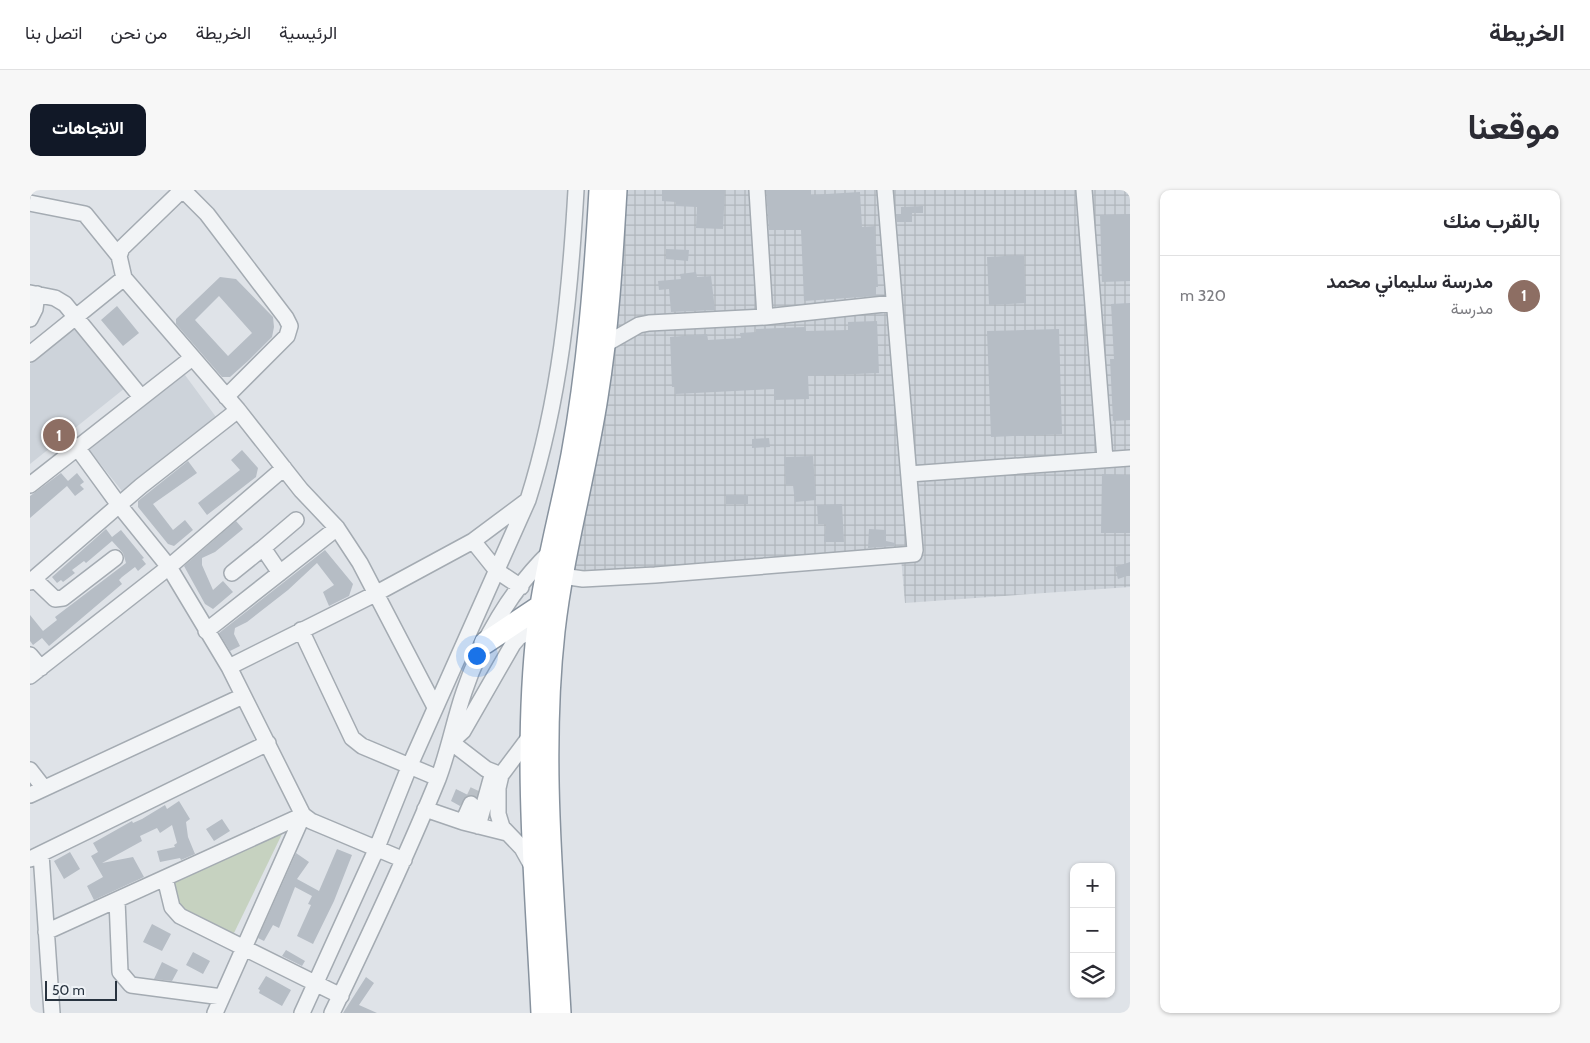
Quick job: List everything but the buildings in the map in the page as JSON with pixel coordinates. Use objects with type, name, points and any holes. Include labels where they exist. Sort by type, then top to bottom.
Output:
[{"type":"highway","points":[[542,1013],[531,735],[538,627],[550,552],[572,455],[582,389],[600,190]]},
{"type":"highway","points":[[560,1013],[547,768],[552,655],[562,576],[591,435],[604,345],[616,190]]},
{"type":"highway","points":[[485,643],[542,605]]},
{"type":"street","points":[[119,256],[122,248],[183,190],[207,214],[286,318],[290,326],[287,336],[226,396]]},
{"type":"street","points":[[302,1013],[376,850],[435,707],[528,500],[557,387],[570,276],[576,190]]},
{"type":"street","points":[[757,190],[765,317]]},
{"type":"street","points":[[562,576],[583,579],[655,575],[912,555],[915,550],[885,190]]},
{"type":"street","points":[[1084,190],[1105,459]]},
{"type":"street","points":[[30,203],[84,214],[119,256],[124,278],[238,410],[301,490],[337,528],[360,563],[435,707]]},
{"type":"street","points":[[30,354],[124,278]]},
{"type":"street","points":[[30,319],[35,309],[34,294],[60,300],[76,316],[141,397]]},
{"type":"street","points":[[604,345],[639,325],[648,323],[765,317],[894,303]]},
{"type":"street","points":[[30,485],[76,446],[192,358]]},
{"type":"street","points":[[115,558],[63,598],[55,599],[32,581],[141,486],[238,410]]},
{"type":"street","points":[[76,446],[120,506],[169,566],[229,668],[303,815],[311,821],[376,850],[404,860]]},
{"type":"street","points":[[909,474],[1130,458]]},
{"type":"street","points":[[30,655],[35,672],[169,566],[284,468]]},
{"type":"street","points":[[229,668],[375,594],[473,541],[528,500]]},
{"type":"street","points":[[232,573],[296,520]]},
{"type":"street","points":[[206,631],[337,528]]},
{"type":"street","points":[[473,541],[497,570],[521,587]]},
{"type":"street","points":[[263,548],[280,572]]},
{"type":"street","points":[[332,1013],[404,860],[438,778],[452,742],[452,731],[465,690],[485,643],[521,587],[550,552]]},
{"type":"street","points":[[452,742],[463,732],[513,644],[519,637],[538,627]]},
{"type":"street","points":[[301,630],[352,738],[362,746],[438,778]]},
{"type":"street","points":[[30,795],[243,696]]},
{"type":"street","points":[[479,787],[531,735]]},
{"type":"street","points":[[452,742],[493,772],[498,788],[498,814],[502,827],[522,848],[536,874]]},
{"type":"street","points":[[52,1013],[46,932],[35,857],[268,743]]},
{"type":"street","points":[[30,770],[44,788]]},
{"type":"street","points":[[478,826],[493,772]]},
{"type":"street","points":[[463,822],[471,804]]},
{"type":"street","points":[[425,809],[463,822],[507,833]]},
{"type":"street","points":[[46,932],[303,815]]},
{"type":"street","points":[[215,1013],[303,815]]},
{"type":"street","points":[[165,878],[172,908],[180,916],[244,947],[315,985],[341,996]]},
{"type":"street","points":[[117,900],[120,972],[125,980],[131,985],[222,997]]},
{"type":"shaded area","points":[[620,190],[1130,190],[1130,587],[905,603],[901,558],[563,584]]},
{"type":"shaded area","points":[[74,328],[125,388],[30,464],[30,364]]},
{"type":"shaded area","points":[[182,371],[216,417],[122,491],[86,446]]},
{"type":"green space","points":[[282,834],[234,933],[185,911],[176,902],[171,875]]},
{"type":"tunnel","points":[[471,804],[479,787]]},
{"type":"place","name":"مدرسة سليماني محمد","points":[[59,435]]}]
